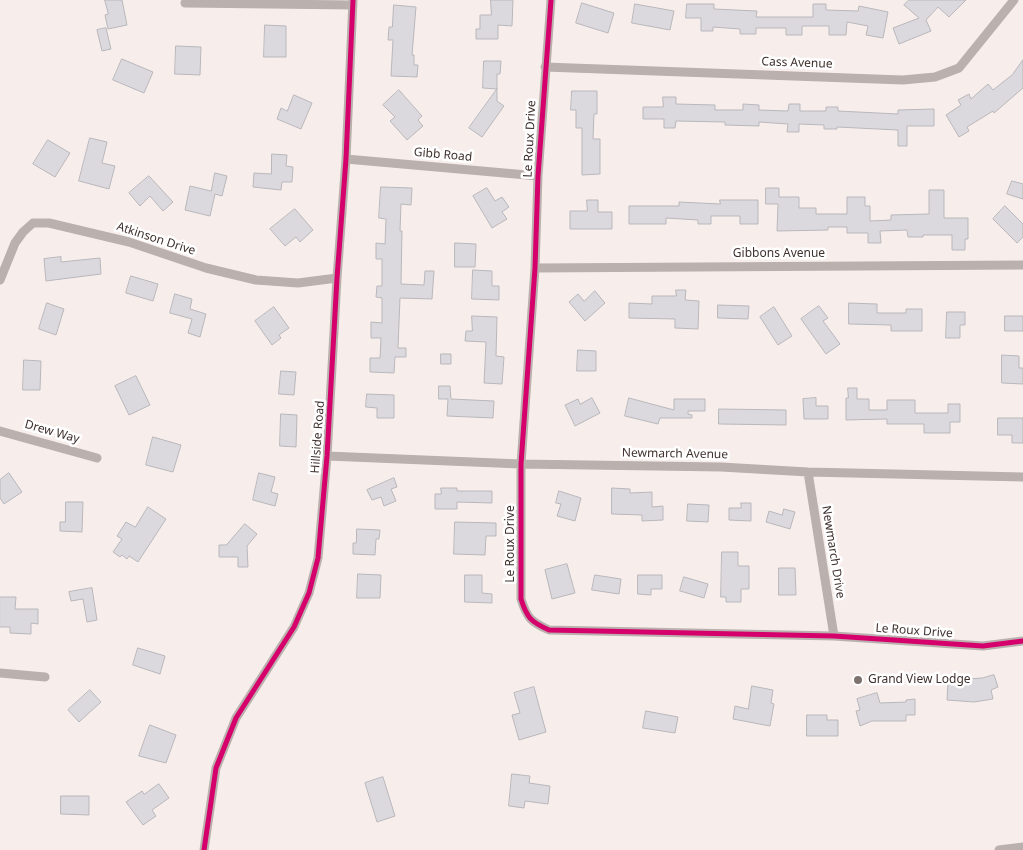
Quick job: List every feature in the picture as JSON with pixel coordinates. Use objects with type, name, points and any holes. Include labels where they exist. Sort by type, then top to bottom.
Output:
[{"type":"street","name":"Le Roux Drive","points":[[551,0],[545,67],[538,176],[535,268],[521,464],[521,599],[525,614],[534,623],[549,630],[834,636],[983,646],[1023,641]]},
{"type":"street","name":"Cass Avenue","points":[[545,67],[903,80],[935,76],[958,68],[1014,0]]},
{"type":"street","points":[[185,3],[353,3]]},
{"type":"street","name":"Hillside Road","points":[[204,850],[216,768],[236,718],[294,627],[309,593],[318,558],[327,456],[346,159],[353,3]]},
{"type":"street","name":"Gibb Road","points":[[346,159],[538,176]]},
{"type":"street","name":"Atkinson Drive","points":[[0,280],[15,243],[23,232],[33,224],[49,223],[129,242],[206,268],[256,280],[298,283],[337,278]]},
{"type":"street","name":"Gibbons Avenue","points":[[535,268],[1023,265]]},
{"type":"street","name":"Drew Way","points":[[0,431],[97,458]]},
{"type":"street","name":"Newmarch Avenue","points":[[327,456],[521,464],[721,467],[808,472],[1023,477]]},
{"type":"street","name":"Newmarch Drive","points":[[808,472],[834,636]]},
{"type":"street","points":[[0,673],[45,677]]},
{"type":"street","points":[[999,850],[1023,847]]},
{"type":"building","points":[[105,0],[122,0],[127,25],[108,29],[105,15],[108,14]]},
{"type":"building","points":[[491,0],[513,0],[512,26],[498,25],[498,39],[476,39],[476,29],[480,29],[480,15],[491,15]]},
{"type":"building","points":[[909,0],[966,0],[949,17],[938,7],[926,20],[931,31],[899,44],[893,28],[919,18],[904,5]]},
{"type":"building","points":[[582,3],[614,13],[608,33],[576,23]]},
{"type":"building","points":[[635,4],[674,11],[670,30],[632,23]]},
{"type":"building","points":[[687,4],[714,4],[714,9],[757,11],[756,17],[813,17],[813,4],[826,4],[826,10],[858,11],[859,6],[888,12],[883,38],[866,35],[868,26],[847,22],[846,35],[829,35],[829,26],[802,26],[802,35],[786,35],[786,28],[756,28],[756,34],[740,34],[740,29],[713,27],[713,31],[701,31],[701,18],[686,18]]},
{"type":"building","points":[[394,5],[416,7],[412,55],[414,55],[414,65],[418,65],[417,77],[391,76],[393,40],[388,40],[389,27],[392,27]]},
{"type":"building","points":[[265,25],[286,26],[286,57],[264,57]]},
{"type":"building","points":[[106,28],[111,49],[102,51],[97,30]]},
{"type":"building","points":[[176,46],[201,47],[200,75],[175,74]]},
{"type":"building","points":[[122,59],[153,72],[144,93],[113,80]]},
{"type":"building","points":[[1023,60],[1023,88],[994,113],[993,111],[967,127],[969,131],[959,137],[946,115],[961,105],[958,100],[969,94],[971,99],[988,84],[993,90],[1012,75]]},
{"type":"building","points":[[484,61],[501,61],[500,74],[497,74],[497,89],[483,88]]},
{"type":"building","points":[[497,89],[497,101],[504,106],[482,137],[469,128]]},
{"type":"building","points":[[399,90],[422,116],[418,120],[423,126],[407,140],[390,121],[395,117],[383,105]]},
{"type":"building","points":[[572,91],[597,91],[597,114],[594,114],[593,139],[600,139],[600,174],[582,175],[582,128],[576,128],[576,110],[571,110]]},
{"type":"building","points":[[294,95],[312,103],[301,129],[277,119],[281,108],[287,111]]},
{"type":"building","points":[[663,97],[676,97],[676,104],[715,105],[715,110],[743,110],[743,104],[759,105],[759,110],[788,111],[789,104],[800,104],[800,111],[826,111],[826,107],[838,107],[838,111],[898,114],[898,110],[934,109],[934,126],[907,126],[907,146],[898,146],[898,130],[837,127],[837,129],[824,129],[824,125],[799,124],[799,132],[787,132],[788,124],[759,122],[759,126],[725,125],[725,122],[676,121],[675,128],[664,128],[664,119],[643,119],[643,107],[663,107]]},
{"type":"building","points":[[90,138],[107,142],[102,163],[115,166],[109,189],[79,181]]},
{"type":"building","points":[[48,140],[70,153],[55,177],[33,164]]},
{"type":"building","points":[[272,154],[287,155],[286,166],[293,167],[292,182],[282,182],[281,190],[253,187],[254,173],[271,174]]},
{"type":"building","points":[[215,173],[227,176],[222,196],[215,194],[210,216],[185,210],[190,186],[211,191]]},
{"type":"building","points":[[149,176],[173,202],[163,211],[150,196],[140,206],[129,193]]},
{"type":"building","points":[[1012,181],[1023,184],[1023,199],[1007,194]]},
{"type":"building","points":[[381,187],[412,188],[411,205],[401,204],[401,284],[424,285],[425,271],[434,271],[432,299],[400,298],[398,348],[406,348],[406,357],[395,357],[394,373],[370,372],[370,358],[380,358],[381,338],[371,338],[371,322],[382,323],[382,298],[376,297],[377,286],[382,286],[382,259],[376,259],[376,243],[385,244],[386,219],[379,218]]},
{"type":"building","points":[[487,188],[495,201],[502,197],[509,207],[502,212],[507,219],[492,228],[473,196]]},
{"type":"building","points":[[766,188],[779,188],[779,197],[799,197],[799,208],[816,208],[816,214],[847,214],[847,197],[865,197],[865,206],[870,206],[870,221],[891,220],[891,215],[929,214],[929,190],[944,190],[944,218],[968,218],[968,239],[965,239],[965,250],[952,250],[952,235],[908,237],[907,230],[880,231],[881,243],[868,243],[868,233],[847,233],[847,227],[828,227],[828,230],[777,231],[778,204],[766,204]]},
{"type":"building","points":[[587,200],[598,200],[598,212],[612,212],[612,229],[570,229],[570,211],[587,211]]},
{"type":"building","points":[[720,200],[758,200],[758,224],[740,224],[740,216],[711,216],[711,224],[698,224],[698,220],[666,218],[666,224],[629,224],[629,206],[679,206],[679,202],[720,204]]},
{"type":"building","points":[[1005,206],[1023,224],[1023,237],[1017,243],[993,219]]},
{"type":"building","points":[[295,209],[313,230],[300,242],[296,237],[285,246],[270,229]]},
{"type":"building","points":[[455,243],[476,244],[475,267],[455,267]]},
{"type":"building","points":[[61,257],[61,262],[100,258],[101,274],[46,281],[44,259]]},
{"type":"building","points":[[473,270],[492,271],[492,286],[499,286],[499,300],[472,299]]},
{"type":"building","points":[[131,276],[158,284],[153,301],[126,293]]},
{"type":"building","points":[[676,290],[686,290],[685,300],[699,301],[698,329],[675,328],[675,319],[629,318],[629,303],[652,304],[652,296],[676,296]]},
{"type":"building","points":[[595,291],[605,303],[585,321],[569,302],[578,294],[584,301]]},
{"type":"building","points":[[175,294],[192,299],[190,309],[206,314],[200,337],[188,333],[192,319],[170,313]]},
{"type":"building","points":[[47,303],[64,309],[56,335],[39,329]]},
{"type":"building","points":[[849,303],[877,304],[877,313],[906,313],[906,309],[922,309],[922,331],[891,331],[891,325],[849,324]]},
{"type":"building","points":[[718,305],[749,306],[748,319],[718,318]]},
{"type":"building","points":[[819,306],[828,318],[823,321],[840,344],[826,354],[801,319]]},
{"type":"building","points":[[274,307],[289,328],[279,335],[281,338],[272,345],[255,321]]},
{"type":"building","points":[[774,307],[792,336],[778,345],[760,317]]},
{"type":"building","points":[[947,312],[965,312],[965,325],[960,325],[960,338],[946,338]]},
{"type":"building","points":[[472,316],[497,317],[496,356],[504,357],[502,384],[484,383],[486,342],[465,341],[466,331],[472,331]]},
{"type":"building","points":[[1005,316],[1023,316],[1023,331],[1005,331]]},
{"type":"building","points":[[578,350],[596,351],[596,371],[577,371]]},
{"type":"building","points":[[441,354],[451,354],[451,364],[441,364]]},
{"type":"building","points":[[1002,355],[1019,356],[1019,368],[1023,368],[1023,384],[1002,383]]},
{"type":"building","points":[[24,360],[41,361],[40,390],[23,390]]},
{"type":"building","points":[[281,371],[296,372],[294,395],[279,394]]},
{"type":"building","points":[[136,376],[150,405],[129,415],[115,386]]},
{"type":"building","points":[[439,386],[450,386],[451,399],[494,401],[493,418],[447,416],[448,399],[439,399]]},
{"type":"building","points":[[848,388],[857,388],[857,399],[869,399],[869,410],[887,410],[887,400],[915,400],[915,413],[948,413],[948,404],[960,404],[960,422],[950,422],[950,433],[924,433],[924,424],[887,424],[887,419],[846,420]]},
{"type":"building","points":[[367,394],[394,395],[394,418],[377,418],[377,408],[366,407]]},
{"type":"building","points":[[592,398],[600,413],[575,426],[565,405],[578,399],[580,404]]},
{"type":"building","points":[[629,398],[674,410],[674,399],[705,399],[705,411],[688,411],[692,418],[660,418],[658,424],[625,416]]},
{"type":"building","points":[[816,398],[816,406],[828,406],[828,419],[804,419],[803,399]]},
{"type":"building","points":[[719,409],[786,410],[786,425],[719,424]]},
{"type":"building","points":[[281,414],[297,415],[296,447],[280,446]]},
{"type":"building","points":[[998,418],[1023,418],[1023,443],[1012,443],[1012,435],[998,435]]},
{"type":"building","points":[[153,437],[181,445],[173,472],[146,465]]},
{"type":"building","points":[[9,473],[22,492],[4,504],[0,498],[0,480]]},
{"type":"building","points":[[259,473],[275,477],[271,492],[278,494],[275,506],[253,500]]},
{"type":"building","points":[[394,478],[397,487],[391,489],[396,501],[384,506],[381,497],[372,500],[367,490]]},
{"type":"building","points":[[441,488],[457,488],[457,491],[492,491],[492,503],[457,502],[457,509],[435,509],[435,494],[441,494]]},
{"type":"building","points":[[612,488],[630,489],[630,493],[652,492],[652,507],[663,506],[663,520],[642,521],[642,515],[612,514]]},
{"type":"building","points":[[559,491],[581,498],[575,521],[557,516],[561,504],[556,503]]},
{"type":"building","points":[[66,502],[83,502],[82,532],[60,531],[60,522],[65,522]]},
{"type":"building","points":[[741,503],[751,503],[751,521],[729,520],[729,508],[741,508]]},
{"type":"building","points":[[688,504],[709,505],[708,522],[687,521]]},
{"type":"building","points":[[148,507],[166,519],[138,562],[129,556],[127,559],[122,555],[120,557],[113,552],[122,539],[117,536],[126,522],[135,527]]},
{"type":"building","points":[[784,509],[795,512],[790,529],[766,522],[769,511],[782,515]]},
{"type":"building","points":[[455,522],[496,523],[496,536],[486,536],[485,555],[454,554]]},
{"type":"building","points":[[245,524],[257,534],[247,546],[248,567],[238,567],[238,557],[219,557],[219,545],[226,545]]},
{"type":"building","points":[[357,529],[380,530],[379,539],[376,539],[375,555],[353,554],[353,543],[356,543]]},
{"type":"building","points":[[722,552],[738,552],[738,566],[749,566],[749,589],[741,589],[741,602],[726,602],[726,597],[721,597]]},
{"type":"building","points":[[567,564],[575,593],[552,599],[545,570]]},
{"type":"building","points":[[779,568],[795,568],[796,595],[779,595]]},
{"type":"building","points":[[358,574],[381,575],[380,598],[357,598]]},
{"type":"building","points":[[465,575],[482,575],[482,593],[492,594],[492,603],[465,602]]},
{"type":"building","points":[[595,575],[621,579],[619,594],[592,590]]},
{"type":"building","points":[[638,575],[662,575],[662,589],[651,589],[651,595],[638,594]]},
{"type":"building","points":[[684,577],[708,584],[704,598],[680,591]]},
{"type":"building","points":[[92,588],[97,620],[87,622],[83,599],[71,601],[69,592]]},
{"type":"building","points":[[0,597],[16,597],[15,609],[38,609],[38,624],[31,623],[31,634],[10,633],[10,627],[0,627]]},
{"type":"building","points":[[138,648],[165,656],[160,674],[133,665]]},
{"type":"building","points":[[994,675],[998,687],[991,690],[993,699],[974,702],[947,700],[948,682],[967,683],[968,679]]},
{"type":"building","points":[[752,686],[773,690],[771,703],[774,704],[770,726],[733,719],[735,706],[748,709]]},
{"type":"building","points":[[534,687],[546,732],[519,740],[512,715],[520,713],[514,693]]},
{"type":"building","points":[[90,690],[101,702],[79,722],[68,710]]},
{"type":"building","points":[[877,693],[880,703],[906,702],[906,700],[915,699],[915,715],[906,715],[906,721],[872,721],[860,726],[856,711],[860,710],[857,699]]},
{"type":"building","points":[[646,711],[678,717],[675,733],[643,728]]},
{"type":"building","points":[[807,715],[827,715],[827,720],[838,720],[838,736],[807,736]]},
{"type":"building","points":[[150,725],[176,735],[166,763],[139,756]]},
{"type":"building","points":[[512,774],[530,776],[529,783],[550,786],[548,804],[525,801],[524,808],[509,806]]},
{"type":"building","points":[[383,777],[395,816],[377,822],[365,783]]},
{"type":"building","points":[[159,784],[169,798],[152,810],[156,816],[143,825],[126,802],[142,791],[144,794]]},
{"type":"building","points":[[61,796],[89,796],[89,815],[61,814]]},
{"type":"cycle path","points":[[204,850],[216,768],[236,718],[294,627],[309,593],[318,558],[327,456],[346,159],[353,0]]},
{"type":"cycle path","points":[[551,0],[538,176],[535,268],[521,464],[521,599],[530,619],[549,630],[834,636],[983,646],[1023,641]]},
{"type":"place","name":"Grand View Lodge","points":[[858,680]]}]
